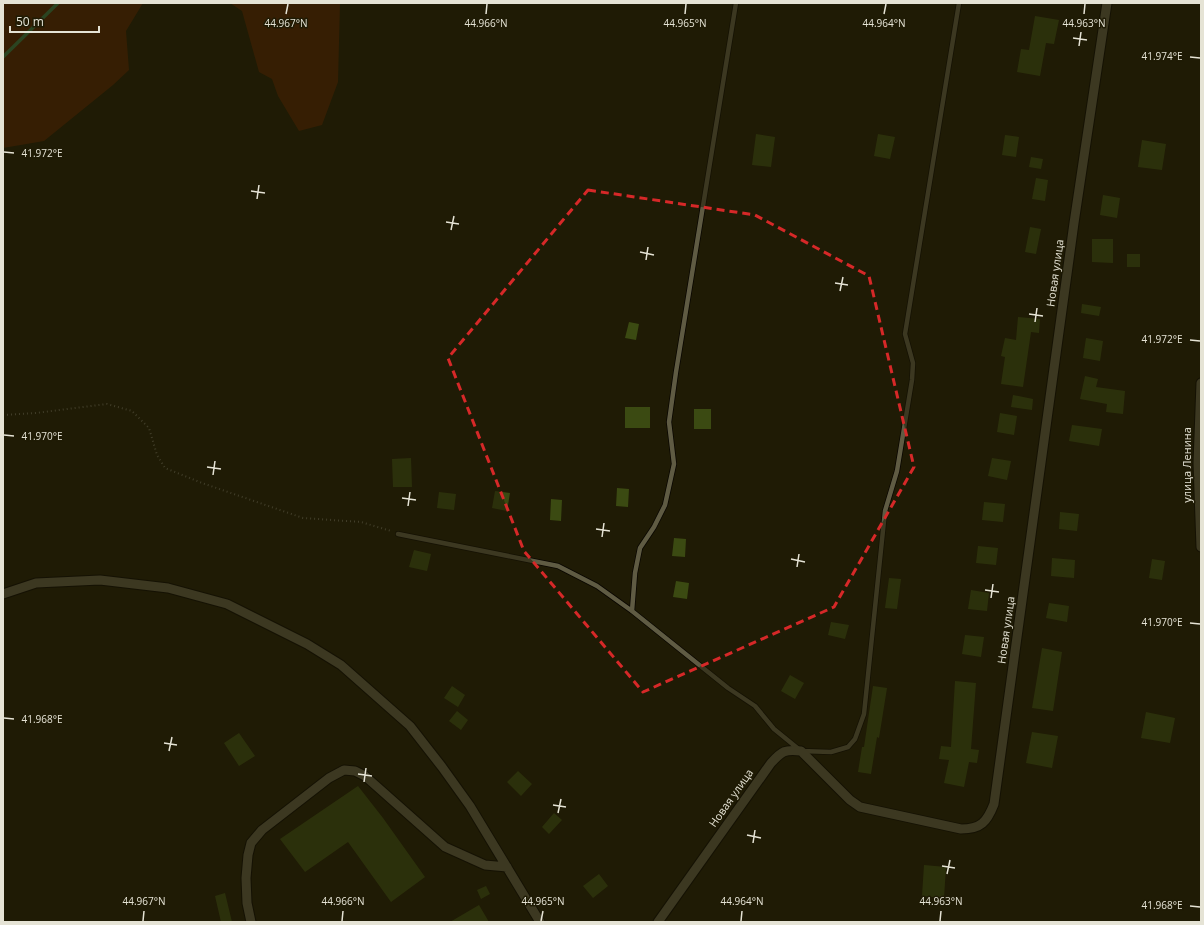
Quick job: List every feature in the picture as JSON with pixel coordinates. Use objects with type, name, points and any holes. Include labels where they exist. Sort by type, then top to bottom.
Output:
[{"type":"street","name":"Новая улица","points":[[658,922],[771,762],[780,752],[791,750],[801,751],[850,800],[860,807],[962,829],[973,829],[989,818],[994,804],[1073,230],[1107,3]]},
{"type":"street","name":"улица Ленина","points":[[1201,383],[1198,464],[1201,547]]},
{"type":"street","points":[[3,594],[36,583],[100,580],[168,588],[227,604],[307,644],[341,664],[410,726],[442,767],[470,806],[540,922]]},
{"type":"street","points":[[251,922],[247,903],[246,878],[248,855],[251,843],[268,825],[329,778],[344,770],[355,771],[364,776],[445,847],[485,865],[507,867]]},
{"type":"lane","points":[[632,611],[634,573],[640,548],[654,527],[665,505],[674,464],[669,422],[736,3]]},
{"type":"lane","points":[[398,534],[558,566],[597,586],[632,611],[717,679],[755,706],[774,729],[801,751],[831,752],[848,747],[855,739],[864,714],[885,511],[897,471],[912,380],[913,363],[905,334],[959,3]]},
{"type":"path","points":[[3,414],[36,413],[107,404],[132,411],[149,428],[157,455],[165,468],[202,483],[304,518],[361,522],[398,534]]},
{"type":"highlighted area","points":[[588,190],[755,215],[869,276],[914,467],[834,607],[643,692],[524,551],[448,358]]},
{"type":"shaded area","points":[[3,3],[143,3],[126,31],[129,70],[113,85],[44,141],[3,148]]},
{"type":"shaded area","points":[[230,3],[340,3],[338,82],[322,125],[299,131],[278,96],[272,79],[259,72],[242,11]]},
{"type":"building","points":[[1035,16],[1059,20],[1054,44],[1046,43],[1040,76],[1017,72],[1021,49],[1029,50]]},
{"type":"building","points":[[756,134],[775,137],[771,167],[752,165]]},
{"type":"building","points":[[878,134],[895,137],[890,159],[874,156]]},
{"type":"building","points":[[1005,135],[1019,137],[1016,157],[1002,155]]},
{"type":"building","points":[[1142,140],[1166,144],[1162,170],[1138,167]]},
{"type":"building","points":[[1031,157],[1043,159],[1041,169],[1029,167]]},
{"type":"building","points":[[1036,178],[1048,180],[1045,201],[1032,199]]},
{"type":"building","points":[[1103,195],[1120,198],[1117,218],[1100,215]]},
{"type":"building","points":[[1030,227],[1041,229],[1036,254],[1025,252]]},
{"type":"building","points":[[1092,239],[1113,239],[1113,263],[1092,262]]},
{"type":"building","points":[[1127,254],[1140,254],[1140,267],[1127,267]]},
{"type":"building","points":[[1082,304],[1101,307],[1099,316],[1081,313]]},
{"type":"building","points":[[1018,317],[1040,319],[1039,333],[1031,332],[1023,387],[1001,384],[1005,357],[1001,356],[1005,338],[1016,340]]},
{"type":"building","points":[[629,322],[639,324],[636,340],[625,338]]},
{"type":"building","points":[[1086,338],[1103,341],[1100,361],[1083,358]]},
{"type":"building","points":[[1085,376],[1098,379],[1096,387],[1125,391],[1123,414],[1106,412],[1107,404],[1080,399]]},
{"type":"building","points":[[1013,395],[1033,399],[1032,410],[1011,407]]},
{"type":"building","points":[[625,407],[650,407],[650,428],[625,428]]},
{"type":"building","points":[[694,409],[711,409],[711,429],[694,429]]},
{"type":"building","points":[[1000,413],[1017,416],[1014,435],[997,432]]},
{"type":"building","points":[[1072,425],[1102,429],[1099,446],[1069,441]]},
{"type":"building","points":[[411,458],[412,487],[393,487],[392,459]]},
{"type":"building","points":[[992,458],[1011,461],[1007,480],[988,476]]},
{"type":"building","points":[[617,488],[629,489],[628,507],[616,506]]},
{"type":"building","points":[[495,491],[510,493],[507,511],[492,508]]},
{"type":"building","points":[[439,492],[456,494],[454,510],[437,508]]},
{"type":"building","points":[[551,499],[562,500],[561,521],[550,520]]},
{"type":"building","points":[[984,502],[1005,504],[1003,522],[982,520]]},
{"type":"building","points":[[1060,512],[1079,514],[1077,531],[1059,529]]},
{"type":"building","points":[[674,538],[686,539],[685,557],[672,556]]},
{"type":"building","points":[[978,546],[998,548],[996,565],[976,563]]},
{"type":"building","points":[[414,550],[431,554],[427,571],[409,567]]},
{"type":"building","points":[[1052,558],[1075,560],[1074,578],[1051,576]]},
{"type":"building","points":[[1152,559],[1165,561],[1162,580],[1149,578]]},
{"type":"building","points":[[889,578],[901,579],[897,609],[885,608]]},
{"type":"building","points":[[676,581],[689,583],[687,599],[673,597]]},
{"type":"building","points":[[971,590],[989,593],[987,611],[968,609]]},
{"type":"building","points":[[1049,603],[1069,606],[1067,622],[1046,618]]},
{"type":"building","points":[[831,622],[849,625],[845,639],[828,635]]},
{"type":"building","points":[[965,635],[984,637],[981,657],[962,654]]},
{"type":"building","points":[[1042,648],[1062,652],[1053,711],[1032,708]]},
{"type":"building","points":[[790,675],[804,683],[795,699],[781,691]]},
{"type":"building","points":[[955,681],[976,683],[971,749],[979,750],[977,763],[969,762],[964,787],[944,783],[949,760],[939,759],[941,746],[951,747]]},
{"type":"building","points":[[452,686],[465,695],[458,707],[444,698]]},
{"type":"building","points":[[873,686],[887,688],[879,738],[877,737],[871,774],[858,772],[862,747],[864,747]]},
{"type":"building","points":[[457,711],[468,720],[461,730],[449,721]]},
{"type":"building","points":[[1146,712],[1175,718],[1170,743],[1141,738]]},
{"type":"building","points":[[1032,732],[1058,736],[1052,768],[1026,763]]},
{"type":"building","points":[[239,733],[255,756],[239,766],[224,743]]},
{"type":"building","points":[[518,771],[532,784],[521,796],[507,782]]},
{"type":"building","points":[[358,786],[425,877],[391,902],[348,842],[305,872],[280,839]]},
{"type":"building","points":[[554,813],[562,820],[549,834],[542,827]]},
{"type":"building","points":[[924,865],[946,867],[944,898],[922,896]]},
{"type":"building","points":[[599,874],[608,886],[593,898],[583,886]]},
{"type":"building","points":[[486,886],[490,894],[481,899],[477,890]]},
{"type":"building","points":[[225,893],[232,922],[221,922],[215,896]]},
{"type":"building","points":[[479,905],[489,922],[450,922]]},
{"type":"waterway","points":[[3,57],[58,3]]}]
